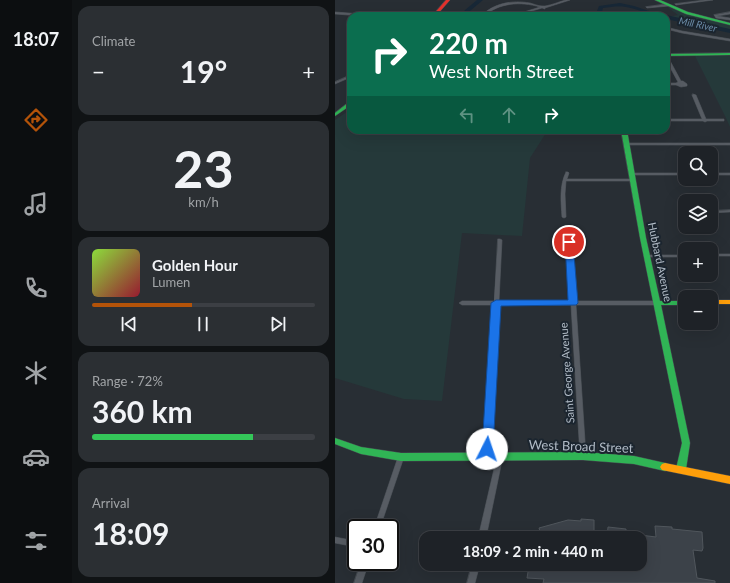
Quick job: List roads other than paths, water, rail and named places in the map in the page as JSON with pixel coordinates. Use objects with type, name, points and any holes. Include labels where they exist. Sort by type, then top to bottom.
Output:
[{"type":"main road","points":[[438,12],[448,0]]},
{"type":"main road","points":[[657,0],[702,18],[730,24]]},
{"type":"main road","points":[[661,0],[694,14],[730,24]]},
{"type":"main road","points":[[670,56],[730,54]]},
{"type":"main road","points":[[335,115],[347,106]]},
{"type":"main road","name":"Hubbard Avenue","points":[[625,134],[647,256],[686,443],[681,469]]},
{"type":"main road","points":[[718,302],[730,302]]},
{"type":"main road","points":[[657,303],[678,303]]},
{"type":"main road","name":"West Broad Street","points":[[335,441],[361,450],[401,457],[583,456],[634,460],[730,480]]},
{"type":"street","points":[[530,12],[569,0]]},
{"type":"street","points":[[676,4],[712,0]]},
{"type":"street","points":[[486,12],[493,6],[509,3],[534,4],[544,8]]},
{"type":"street","points":[[647,7],[668,5]]},
{"type":"street","points":[[335,13],[347,14]]},
{"type":"street","points":[[730,13],[715,15],[730,19]]},
{"type":"street","points":[[670,29],[730,40]]},
{"type":"street","points":[[670,65],[678,83],[670,84]]},
{"type":"street","points":[[335,83],[347,78]]},
{"type":"street","points":[[694,95],[705,121]]},
{"type":"street","points":[[670,120],[723,120]]},
{"type":"street","points":[[627,144],[730,144]]},
{"type":"street","points":[[565,217],[563,194],[564,180],[567,173]]},
{"type":"street","points":[[564,180],[678,174]]},
{"type":"street","points":[[718,174],[730,174]]},
{"type":"street","points":[[718,212],[730,211]]},
{"type":"street","points":[[487,456],[500,240]]},
{"type":"street","name":"Saint George Avenue","points":[[569,242],[583,456]]},
{"type":"street","points":[[718,255],[730,255]]},
{"type":"street","points":[[647,256],[678,256]]},
{"type":"street","points":[[462,303],[657,303]]},
{"type":"street","points":[[484,531],[500,456]]},
{"type":"street","points":[[380,519],[401,457]]},
{"type":"street","points":[[335,540],[347,542]]},
{"type":"street","points":[[358,583],[362,571]]},
{"type":"street","points":[[471,583],[474,571]]},
{"type":"waterway","name":"Mill River","points":[[466,12],[480,0]]},
{"type":"waterway","name":"Mill River","points":[[599,12],[601,7],[612,5],[627,5],[647,12]]},
{"type":"waterway","name":"Mill River","points":[[670,18],[730,31]]}]
